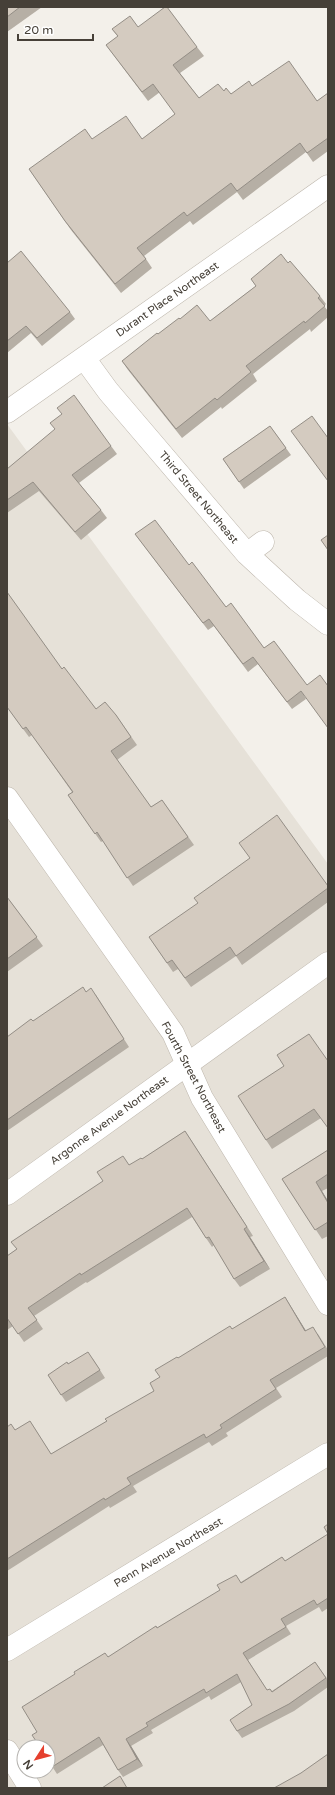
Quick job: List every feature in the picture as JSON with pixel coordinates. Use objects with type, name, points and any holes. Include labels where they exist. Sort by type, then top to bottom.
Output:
[{"type":"street","name":"Durant Place Northeast","points":[[7,412],[328,186]]},
{"type":"street","name":"Third Street Northeast","points":[[84,358],[108,391],[255,548],[297,600],[328,624]]},
{"type":"street","name":"Fourth Street Northeast","points":[[7,798],[173,1033],[202,1098],[328,1304]]},
{"type":"street","name":"Argonne Avenue Northeast","points":[[7,1194],[328,963]]},
{"type":"street","name":"Penn Avenue Northeast","points":[[7,1650],[328,1454]]},
{"type":"street","points":[[7,1751],[30,1788]]},
{"type":"shaded area","points":[[7,424],[328,864],[328,1788],[7,1788]]},
{"type":"building","points":[[7,7],[20,7],[7,17]]},
{"type":"building","points":[[167,7],[197,47],[173,65],[199,98],[218,84],[224,91],[226,88],[231,94],[249,81],[252,86],[289,61],[317,101],[328,93],[328,138],[307,153],[300,143],[237,191],[231,183],[187,216],[184,212],[137,248],[146,259],[115,284],[65,221],[29,169],[85,129],[92,139],[126,116],[142,139],[175,114],[153,84],[142,92],[106,45],[118,36],[112,29],[130,16],[138,27]]},
{"type":"building","points":[[21,251],[70,312],[37,338],[26,326],[7,341],[7,263]]},
{"type":"building","points":[[281,254],[288,263],[290,261],[320,296],[318,298],[325,306],[305,323],[304,321],[246,366],[251,372],[217,400],[215,398],[176,429],[122,361],[157,333],[158,334],[179,318],[180,319],[197,305],[210,321],[256,286],[251,279]]},
{"type":"building","points":[[74,395],[111,446],[72,475],[101,510],[75,532],[33,482],[7,500],[7,469],[55,429],[50,423],[62,414],[57,408]]},
{"type":"building","points":[[312,416],[328,438],[328,481],[291,431]]},
{"type":"building","points":[[270,426],[286,448],[239,482],[223,459]]},
{"type":"building","points":[[155,520],[189,565],[192,562],[226,607],[231,603],[264,648],[274,641],[307,685],[320,675],[328,686],[328,728],[301,691],[287,702],[253,657],[243,664],[209,619],[203,623],[135,534]]},
{"type":"building","points":[[328,535],[328,550],[321,540]]},
{"type":"building","points":[[7,592],[62,669],[64,667],[96,709],[105,702],[116,715],[131,737],[111,751],[151,807],[162,800],[188,837],[127,878],[97,832],[95,834],[68,795],[73,792],[26,727],[23,729],[7,707]]},
{"type":"building","points":[[277,815],[328,888],[236,956],[230,947],[185,978],[172,960],[167,963],[149,937],[198,903],[194,898],[250,858],[239,843]]},
{"type":"building","points":[[7,897],[37,937],[7,959]]},
{"type":"building","points":[[83,987],[86,992],[91,988],[124,1039],[7,1120],[7,1037],[31,1019],[33,1021]]},
{"type":"building","points":[[309,1034],[328,1061],[328,1128],[314,1109],[266,1140],[238,1096],[284,1066],[277,1055]]},
{"type":"building","points":[[185,1131],[247,1227],[244,1229],[264,1261],[234,1279],[209,1237],[206,1238],[187,1208],[81,1275],[80,1273],[28,1308],[37,1320],[18,1334],[7,1318],[7,1256],[17,1249],[11,1242],[103,1181],[97,1172],[123,1156],[129,1165],[141,1158],[142,1159]]},
{"type":"building","points":[[328,1150],[328,1174],[316,1182],[328,1203],[328,1222],[315,1230],[282,1179]]},
{"type":"building","points":[[285,1297],[305,1331],[313,1327],[325,1347],[270,1380],[276,1389],[220,1425],[222,1428],[206,1438],[204,1434],[127,1478],[131,1484],[105,1500],[104,1498],[7,1559],[7,1427],[11,1424],[15,1430],[30,1421],[51,1454],[107,1421],[105,1419],[154,1391],[150,1383],[160,1377],[155,1370],[177,1357],[178,1358],[230,1326],[232,1329]]},
{"type":"building","points":[[88,1352],[100,1370],[61,1395],[48,1375],[67,1362],[68,1364]]},
{"type":"building","points":[[328,1524],[328,1534],[324,1527]]},
{"type":"building","points":[[328,1534],[328,1598],[317,1605],[314,1600],[281,1619],[286,1627],[243,1653],[267,1690],[270,1689],[272,1692],[315,1662],[326,1678],[289,1704],[237,1731],[230,1720],[252,1705],[237,1674],[206,1693],[204,1689],[146,1723],[148,1726],[126,1739],[137,1759],[118,1770],[99,1737],[56,1764],[56,1739],[35,1739],[32,1735],[37,1732],[22,1707],[75,1674],[74,1672],[105,1653],[108,1657],[156,1626],[157,1628],[220,1590],[217,1585],[236,1575],[241,1583],[282,1557],[285,1561]]},
{"type":"building","points":[[328,1754],[328,1788],[274,1788],[301,1773]]},
{"type":"building","points":[[120,1776],[127,1788],[102,1788]]}]
